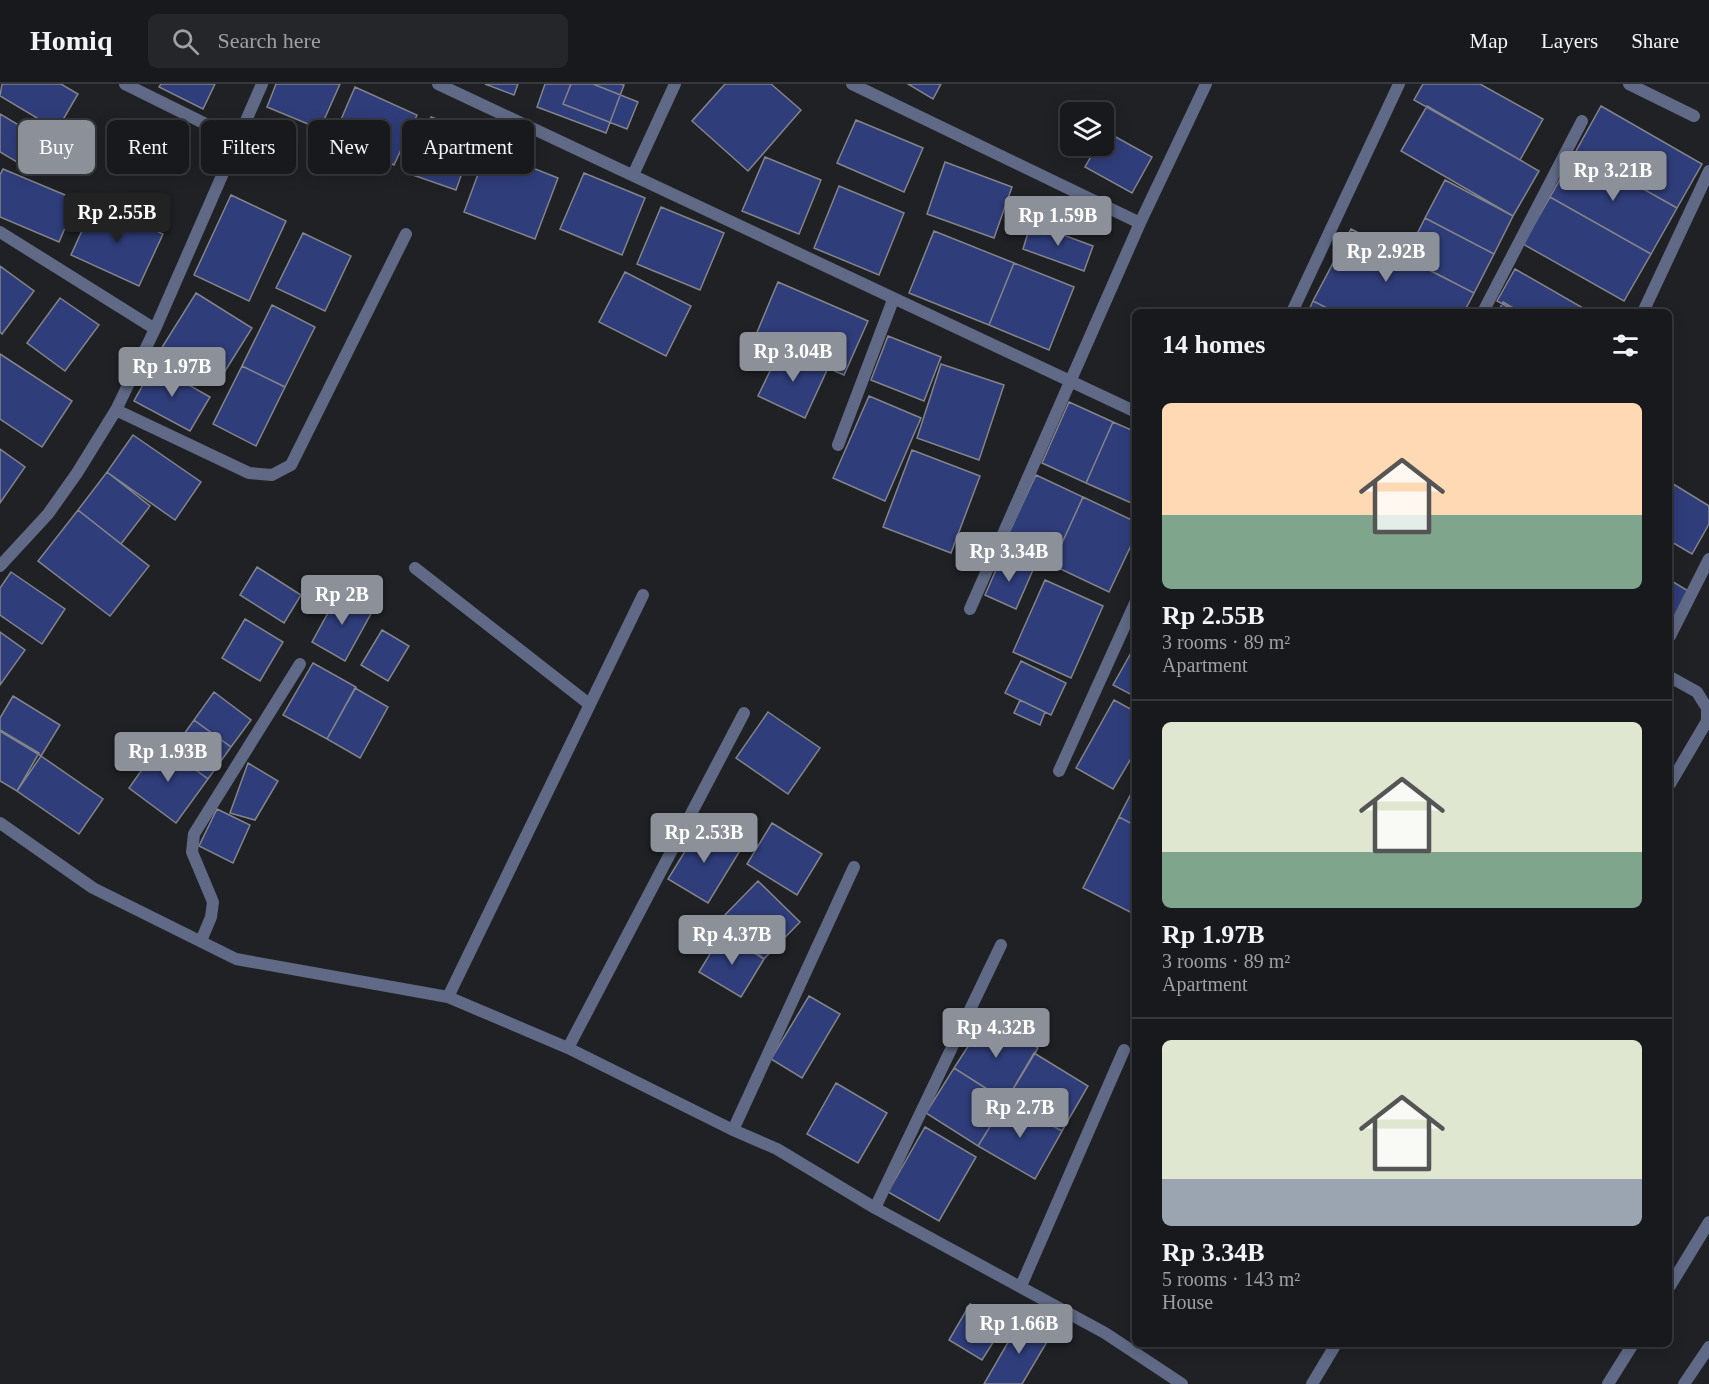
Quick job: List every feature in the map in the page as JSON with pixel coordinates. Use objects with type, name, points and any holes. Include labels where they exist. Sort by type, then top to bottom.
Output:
[{"type":"street","points":[[125,84],[201,122]]},
{"type":"street","points":[[247,120],[262,84]]},
{"type":"street","points":[[438,84],[893,300],[1132,410]]},
{"type":"street","points":[[633,176],[675,84]]},
{"type":"street","points":[[852,84],[1140,222]]},
{"type":"street","points":[[970,609],[1140,222],[1206,84]]},
{"type":"street","points":[[1293,309],[1399,84]]},
{"type":"street","points":[[1629,84],[1694,116]]},
{"type":"street","points":[[1485,309],[1582,121]]},
{"type":"street","points":[[1644,309],[1709,171]]},
{"type":"street","points":[[0,566],[48,514],[117,410],[223,174]]},
{"type":"street","points":[[0,232],[155,329]]},
{"type":"street","points":[[117,410],[249,473],[272,475],[291,465],[406,234]]},
{"type":"street","points":[[838,445],[893,300]]},
{"type":"street","points":[[1672,632],[1709,559]]},
{"type":"street","points":[[415,568],[589,704]]},
{"type":"street","points":[[448,997],[642,595]]},
{"type":"street","points":[[1059,771],[1132,610]]},
{"type":"street","points":[[201,941],[211,917],[213,902],[192,852],[194,834],[300,664]]},
{"type":"street","points":[[1672,678],[1697,692],[1707,708],[1707,721],[1672,781]]},
{"type":"street","points":[[568,1048],[744,713]]},
{"type":"street","points":[[0,823],[93,888],[236,959],[448,997],[568,1048],[733,1130],[777,1149],[875,1208],[1106,1333],[1182,1384]]},
{"type":"street","points":[[733,1130],[854,867]]},
{"type":"street","points":[[875,1208],[1002,945]]},
{"type":"street","points":[[1021,1286],[1125,1050]]},
{"type":"street","points":[[1672,1283],[1709,1222]]},
{"type":"street","points":[[1312,1384],[1334,1347]]},
{"type":"street","points":[[1608,1384],[1631,1347]]},
{"type":"street","points":[[1684,1384],[1709,1347]]},
{"type":"building","points":[[2,84],[61,84],[78,94],[63,120],[40,120],[0,96]]},
{"type":"building","points":[[161,84],[215,84],[203,109],[159,87]]},
{"type":"building","points":[[276,84],[340,84],[324,120],[308,120],[308,124],[267,107]]},
{"type":"building","points":[[485,84],[518,84],[514,95]]},
{"type":"building","points":[[545,84],[624,85],[606,133],[537,107]]},
{"type":"building","points":[[571,84],[593,84],[638,102],[627,129],[563,104]]},
{"type":"building","points":[[725,84],[771,84],[801,110],[748,171],[692,121]]},
{"type":"building","points":[[908,84],[941,84],[933,99]]},
{"type":"building","points":[[1423,84],[1480,84],[1543,119],[1520,160],[1414,100]]},
{"type":"building","points":[[355,87],[417,115],[415,120],[402,120],[402,148],[394,165],[390,163],[390,120],[341,120]]},
{"type":"building","points":[[1427,106],[1539,171],[1513,216],[1401,151]]},
{"type":"building","points":[[1601,106],[1702,164],[1677,208],[1576,151]]},
{"type":"building","points":[[0,114],[18,125],[18,163],[0,152]]},
{"type":"building","points":[[856,120],[923,148],[904,192],[837,163]]},
{"type":"building","points":[[1114,136],[1152,157],[1132,193],[1085,167],[1091,156],[1114,156]]},
{"type":"building","points":[[1576,151],[1677,208],[1651,254],[1550,197]]},
{"type":"building","points":[[765,157],[821,180],[799,234],[742,211]]},
{"type":"building","points":[[945,162],[1012,187],[994,238],[927,214]]},
{"type":"building","points":[[3,169],[77,200],[59,242],[0,217],[0,175]]},
{"type":"building","points":[[534,169],[558,178],[535,239],[464,212],[478,174],[534,174]]},
{"type":"building","points":[[584,173],[645,198],[622,255],[560,229]]},
{"type":"building","points":[[410,174],[462,174],[456,190]]},
{"type":"building","points":[[1445,180],[1513,216],[1494,254],[1425,218]]},
{"type":"building","points":[[839,186],[904,213],[879,275],[814,248]]},
{"type":"building","points":[[231,195],[286,221],[249,301],[194,275]]},
{"type":"building","points":[[1550,197],[1651,254],[1624,301],[1523,244]]},
{"type":"building","points":[[95,202],[163,234],[139,286],[71,255]]},
{"type":"building","points":[[661,207],[724,233],[700,290],[637,264]]},
{"type":"building","points":[[1425,218],[1494,254],[1474,293],[1405,258]]},
{"type":"building","points":[[1031,223],[1093,246],[1084,271],[1023,249]]},
{"type":"building","points":[[1351,229],[1474,293],[1466,309],[1329,309],[1313,301]]},
{"type":"building","points":[[934,231],[1014,263],[989,325],[909,293]]},
{"type":"building","points":[[303,233],[351,256],[325,311],[276,288]]},
{"type":"building","points":[[1014,263],[1074,287],[1049,350],[989,325]]},
{"type":"building","points":[[0,266],[34,291],[2,334],[0,332]]},
{"type":"building","points":[[1515,269],[1585,309],[1512,309],[1497,301]]},
{"type":"building","points":[[625,272],[691,306],[666,356],[599,322]]},
{"type":"building","points":[[778,282],[868,321],[844,375],[755,337]]},
{"type":"building","points":[[196,293],[252,328],[217,384],[161,349]]},
{"type":"building","points":[[60,298],[99,325],[65,371],[27,343]]},
{"type":"building","points":[[1313,301],[1329,309],[1309,309]]},
{"type":"building","points":[[1503,302],[1515,309],[1500,309]]},
{"type":"building","points":[[272,305],[315,327],[285,387],[242,366]]},
{"type":"building","points":[[888,336],[941,357],[924,401],[871,380]]},
{"type":"building","points":[[781,348],[827,370],[805,418],[758,396]]},
{"type":"building","points":[[0,354],[72,401],[42,447],[0,419]]},
{"type":"building","points":[[941,364],[1004,385],[979,460],[917,438]]},
{"type":"building","points":[[154,365],[210,397],[190,431],[134,401]]},
{"type":"building","points":[[242,366],[285,387],[256,446],[213,424]]},
{"type":"building","points":[[869,396],[921,418],[885,501],[833,478]]},
{"type":"building","points":[[1069,402],[1113,422],[1086,483],[1042,463]]},
{"type":"building","points":[[1113,422],[1132,430],[1132,503],[1086,483]]},
{"type":"building","points":[[133,435],[201,482],[175,520],[107,472]]},
{"type":"building","points":[[0,449],[25,467],[0,503]]},
{"type":"building","points":[[912,450],[980,476],[951,553],[883,527]]},
{"type":"building","points":[[107,472],[150,506],[121,544],[78,510]]},
{"type":"building","points":[[1036,475],[1083,497],[1052,565],[1004,543]]},
{"type":"building","points":[[1672,483],[1709,506],[1709,524],[1692,554],[1672,542]]},
{"type":"building","points":[[1083,497],[1132,520],[1132,543],[1109,592],[1052,565]]},
{"type":"building","points":[[78,510],[149,566],[110,616],[38,561]]},
{"type":"building","points":[[1002,556],[1033,570],[1016,609],[985,595]]},
{"type":"building","points":[[257,567],[301,595],[284,623],[240,595]]},
{"type":"building","points":[[11,572],[65,609],[42,644],[0,615],[0,588]]},
{"type":"building","points":[[1045,580],[1103,606],[1071,678],[1013,652]]},
{"type":"building","points":[[1672,581],[1690,592],[1674,619],[1672,618]]},
{"type":"building","points":[[340,591],[373,610],[345,661],[312,642]]},
{"type":"building","points":[[245,619],[283,642],[260,681],[222,658]]},
{"type":"building","points":[[382,630],[409,646],[388,681],[361,665]]},
{"type":"building","points":[[0,632],[25,650],[0,685]]},
{"type":"building","points":[[1132,651],[1132,695],[1113,685]]},
{"type":"building","points":[[1021,661],[1066,683],[1051,715],[1005,693]]},
{"type":"building","points":[[313,663],[356,687],[327,739],[283,715]]},
{"type":"building","points":[[355,688],[388,707],[360,758],[327,739]]},
{"type":"building","points":[[214,692],[251,720],[231,747],[194,720]]},
{"type":"building","points":[[13,696],[60,725],[41,756],[0,731],[0,718]]},
{"type":"building","points":[[1020,700],[1045,712],[1040,725],[1014,713]]},
{"type":"building","points":[[1114,700],[1132,710],[1132,757],[1113,789],[1076,768]]},
{"type":"building","points":[[768,712],[820,748],[788,794],[736,758]]},
{"type":"building","points":[[194,720],[231,747],[208,779],[171,752]]},
{"type":"building","points":[[0,730],[39,753],[17,791],[0,781]]},
{"type":"building","points":[[160,744],[208,779],[176,823],[129,788]]},
{"type":"building","points":[[41,756],[103,799],[79,834],[17,791]]},
{"type":"building","points":[[248,763],[278,781],[255,820],[230,813]]},
{"type":"building","points":[[1132,792],[1132,824],[1119,817]]},
{"type":"building","points":[[217,809],[250,825],[233,863],[199,846]]},
{"type":"building","points":[[1119,817],[1132,824],[1132,913],[1083,888]]},
{"type":"building","points":[[772,823],[822,854],[797,895],[747,864]]},
{"type":"building","points":[[701,825],[741,849],[708,903],[668,879]]},
{"type":"building","points":[[758,881],[800,922],[764,959],[721,919]]},
{"type":"building","points":[[722,934],[764,959],[741,997],[699,972]]},
{"type":"building","points":[[809,996],[840,1014],[802,1078],[771,1059]]},
{"type":"building","points":[[987,1017],[1038,1048],[1006,1101],[954,1068]]},
{"type":"building","points":[[1034,1053],[1088,1086],[1062,1131],[1006,1101]]},
{"type":"building","points":[[954,1068],[1006,1101],[978,1146],[926,1113]]},
{"type":"building","points":[[836,1083],[887,1113],[858,1163],[807,1134]]},
{"type":"building","points":[[1006,1101],[1062,1131],[1035,1179],[978,1146]]},
{"type":"building","points":[[925,1127],[976,1157],[939,1221],[888,1192]]},
{"type":"building","points":[[970,1304],[1004,1325],[982,1360],[949,1340]]},
{"type":"building","points":[[1022,1318],[1051,1335],[1022,1384],[984,1384]]}]
